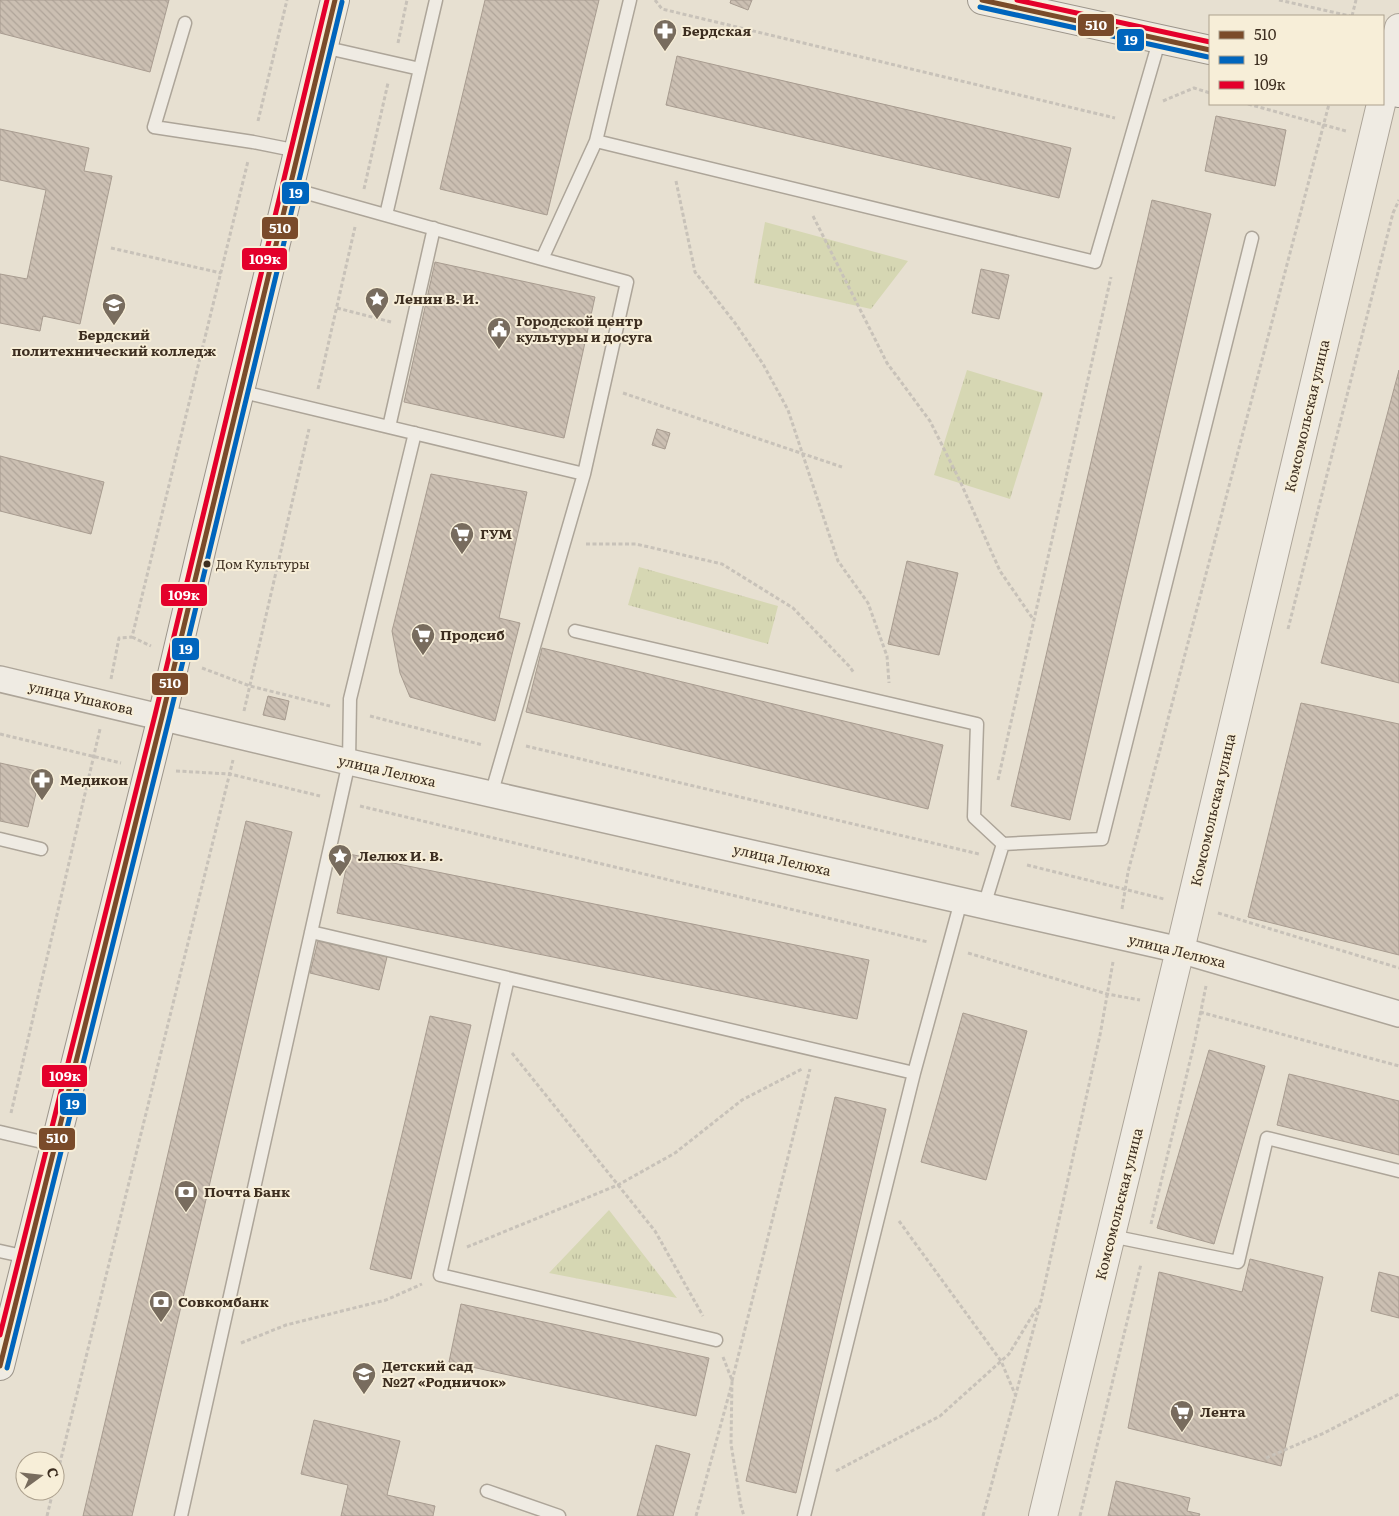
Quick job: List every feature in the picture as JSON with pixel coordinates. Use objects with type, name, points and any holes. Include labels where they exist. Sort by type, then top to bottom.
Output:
[{"type":"main road","points":[[0,1366],[162,718],[239,391],[335,0]]},
{"type":"main road","points":[[982,0],[1209,50]]},
{"type":"main road","name":"Комсомольская улица","points":[[1386,95],[1399,28]]},
{"type":"main road","name":"Комсомольская улица","points":[[1043,1516],[1167,1005],[1373,138],[1383,105]]},
{"type":"street","name":"улица Ушакова","points":[[0,679],[162,718]]},
{"type":"street","name":"улица Лелюха","points":[[162,718],[491,795],[1180,950],[1399,1014]]},
{"type":"lane","points":[[386,215],[436,0]]},
{"type":"lane","points":[[542,259],[596,142],[630,0]]},
{"type":"lane","points":[[185,23],[154,127],[298,151]]},
{"type":"lane","points":[[596,142],[1095,262],[1160,38]]},
{"type":"lane","points":[[323,47],[420,70]]},
{"type":"lane","points":[[289,188],[627,282],[584,474],[491,795]]},
{"type":"lane","points":[[389,427],[434,228]]},
{"type":"lane","points":[[575,631],[976,724],[974,817],[1003,844],[1102,839],[1252,238]]},
{"type":"lane","points":[[239,391],[584,474]]},
{"type":"lane","points":[[181,1516],[349,762],[350,699],[415,433]]},
{"type":"lane","points":[[0,839],[41,849]]},
{"type":"lane","points":[[804,1516],[914,1073],[948,947],[998,858],[1003,844]]},
{"type":"lane","points":[[311,932],[914,1073]]},
{"type":"lane","points":[[508,978],[440,1275],[716,1340]]},
{"type":"lane","points":[[3,1132],[55,1145]]},
{"type":"lane","points":[[1111,1236],[1238,1262],[1267,1138],[1399,1170]]},
{"type":"lane","points":[[0,1251],[27,1257]]},
{"type":"lane","points":[[487,1491],[559,1516]]},
{"type":"path","points":[[132,636],[287,0]]},
{"type":"path","points":[[655,0],[662,9],[1118,118],[1194,88],[1209,93]]},
{"type":"path","points":[[1279,0],[1346,15]]},
{"type":"path","points":[[1351,15],[1356,0]]},
{"type":"path","points":[[1252,105],[1373,138]]},
{"type":"path","points":[[983,1516],[1041,1301],[1098,1044],[1131,863],[1329,105]]},
{"type":"path","points":[[671,160],[695,272],[735,323],[763,364],[788,410],[838,561],[868,603],[887,656],[890,704]]},
{"type":"path","points":[[801,191],[887,363],[934,430],[960,481],[1000,571],[1034,620]]},
{"type":"path","points":[[1286,635],[1393,213],[1399,200]]},
{"type":"path","points":[[111,248],[221,273]]},
{"type":"path","points":[[998,782],[1113,264],[1095,262]]},
{"type":"path","points":[[337,308],[411,328]]},
{"type":"path","points":[[604,386],[842,467]]},
{"type":"path","points":[[563,544],[636,544],[722,564],[793,608],[849,666],[870,700]]},
{"type":"path","points":[[3,1132],[94,756],[119,638],[132,636],[176,658],[250,686],[484,745],[506,741],[1126,888],[1190,906]]},
{"type":"path","points":[[0,734],[149,770],[230,774],[948,947],[1107,994],[1201,1012],[1399,1066]]},
{"type":"path","points":[[1080,1516],[1201,1012],[1211,959],[1216,913],[1399,968]]},
{"type":"path","points":[[496,1033],[655,1230],[716,1340],[732,1380],[731,1444],[744,1516]]},
{"type":"path","points":[[445,1256],[618,1185],[675,1153],[742,1100],[812,1064],[696,1516]]},
{"type":"path","points":[[883,1198],[1001,1361],[1015,1395]]},
{"type":"path","points":[[218,1353],[286,1325],[386,1300],[440,1275]]},
{"type":"path","points":[[812,1484],[940,1416],[1009,1354],[1041,1301]]},
{"type":"path","points":[[1266,1458],[1324,1433],[1399,1394]]},
{"type":"path","points":[[47,1516],[51,1501]]},
{"type":"green space","points":[[765,222],[908,261],[871,309],[754,283]]},
{"type":"green space","points":[[967,370],[1043,393],[1010,499],[934,475]]},
{"type":"green space","points":[[639,567],[778,606],[768,644],[628,605]]},
{"type":"green space","points":[[609,1210],[677,1298],[549,1273]]},
{"type":"building","points":[[0,0],[169,0],[150,72],[0,33]]},
{"type":"building","points":[[485,0],[599,0],[547,215],[440,189]]},
{"type":"building","points":[[731,0],[752,0],[748,10],[730,3]]},
{"type":"building","points":[[677,56],[1071,148],[1059,198],[666,105]]},
{"type":"building","points":[[1216,116],[1286,130],[1275,186],[1205,171]]},
{"type":"building","points":[[0,129],[89,148],[84,171],[112,176],[80,324],[43,316],[40,331],[0,323],[0,274],[27,279],[46,190],[0,180]]},
{"type":"building","points":[[1152,200],[1211,214],[1070,820],[1011,806]]},
{"type":"building","name":"Городской центр культуры и досуга","points":[[435,262],[595,297],[564,438],[404,402]]},
{"type":"building","points":[[981,269],[1009,275],[999,319],[972,313]]},
{"type":"building","points":[[1399,370],[1399,683],[1321,663]]},
{"type":"building","points":[[657,429],[670,433],[665,449],[652,445]]},
{"type":"building","points":[[0,456],[104,482],[91,534],[0,511]]},
{"type":"building","name":"ГУМ","points":[[431,474],[527,492],[499,618],[520,623],[495,721],[410,697],[400,673],[392,631]]},
{"type":"building","points":[[907,561],[958,573],[939,655],[888,644]]},
{"type":"building","points":[[542,648],[943,745],[928,809],[526,712]]},
{"type":"building","points":[[268,696],[289,701],[285,720],[263,715]]},
{"type":"building","points":[[1301,703],[1399,724],[1399,955],[1248,917]]},
{"type":"building","points":[[0,763],[41,772],[28,827],[0,821]]},
{"type":"building","points":[[246,821],[292,832],[132,1516],[83,1516]]},
{"type":"building","points":[[349,854],[869,960],[857,1019],[337,913]]},
{"type":"building","points":[[318,941],[387,957],[379,990],[310,973]]},
{"type":"building","points":[[963,1013],[1027,1031],[986,1180],[921,1162]]},
{"type":"building","points":[[430,1016],[471,1025],[411,1279],[370,1269]]},
{"type":"building","points":[[1209,1050],[1265,1066],[1214,1244],[1157,1228]]},
{"type":"building","points":[[1289,1074],[1399,1101],[1399,1155],[1277,1125]]},
{"type":"building","points":[[835,1097],[886,1109],[796,1493],[746,1481]]},
{"type":"building","points":[[1250,1259],[1323,1277],[1281,1466],[1128,1428],[1159,1272],[1242,1292]]},
{"type":"building","points":[[1379,1272],[1399,1277],[1399,1318],[1371,1311]]},
{"type":"building","points":[[461,1304],[709,1358],[696,1416],[449,1362]]},
{"type":"building","points":[[314,1420],[400,1441],[387,1495],[435,1506],[433,1516],[341,1516],[348,1485],[301,1474]]},
{"type":"building","points":[[656,1445],[690,1454],[673,1516],[637,1516]]},
{"type":"building","points":[[1116,1481],[1190,1498],[1187,1511],[1200,1514],[1199,1516],[1108,1516]]},
{"type":"transit line","name":"109к","points":[[0,1335],[155,715],[327,0]]},
{"type":"transit line","name":"510","points":[[0,1366],[162,717],[335,0]]},
{"type":"transit line","name":"510","points":[[982,0],[1209,50]]},
{"type":"transit line","name":"109к","points":[[1017,0],[1209,42]]},
{"type":"transit line","name":"19","points":[[7,1368],[169,719],[342,2]]},
{"type":"transit line","name":"19","points":[[980,7],[1208,57]]},
{"type":"place","name":"Бердская","points":[[665,52]]},
{"type":"place","name":"Ленин В. И.","points":[[377,320]]},
{"type":"place","name":"Бердский политехнический колледж","points":[[114,326]]},
{"type":"place","name":"Городской центр культуры и досуга","points":[[499,350]]},
{"type":"place","name":"ГУМ","points":[[462,555]]},
{"type":"place","name":"Дом Культуры","points":[[207,564]]},
{"type":"place","name":"Продсиб","points":[[423,656]]},
{"type":"place","name":"Медикон","points":[[42,801]]},
{"type":"place","name":"Лелюх И. В.","points":[[340,877]]},
{"type":"place","name":"Почта Банк","points":[[186,1213]]},
{"type":"place","name":"Совкомбанк","points":[[161,1323]]},
{"type":"place","name":"Детский сад №27 «Родничок»","points":[[364,1395]]},
{"type":"place","name":"Лента","points":[[1182,1433]]}]
